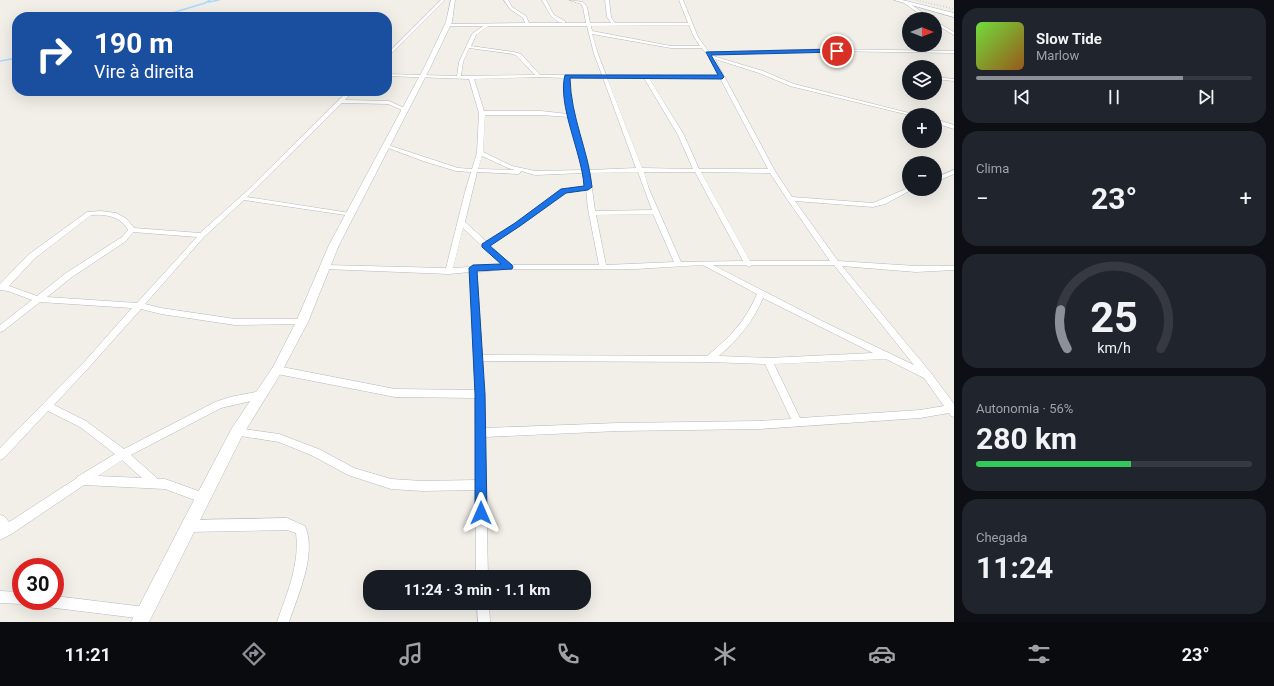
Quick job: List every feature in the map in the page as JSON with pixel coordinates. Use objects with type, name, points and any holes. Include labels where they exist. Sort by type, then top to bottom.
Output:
[{"type":"street","points":[[392,52],[443,0]]},
{"type":"street","points":[[64,604],[142,617],[238,432],[277,370],[302,322],[350,215],[406,110],[447,25],[453,0]]},
{"type":"street","points":[[506,0],[511,8],[523,15],[527,24]]},
{"type":"street","points":[[544,0],[552,16],[566,23]]},
{"type":"street","points":[[571,0],[584,4],[590,32],[605,76],[655,212],[678,264]]},
{"type":"street","points":[[607,0],[609,17],[613,23]]},
{"type":"street","points":[[480,433],[618,427],[760,425],[797,421],[920,414],[953,410],[928,376],[836,263],[772,172],[722,77],[690,24],[681,0]]},
{"type":"street","points":[[896,0],[954,15]]},
{"type":"street","points":[[905,2],[920,12]]},
{"type":"street","points":[[447,25],[566,23],[690,24]]},
{"type":"street","points":[[459,77],[461,62],[474,34],[487,25]]},
{"type":"street","points":[[942,26],[954,34]]},
{"type":"street","points":[[590,32],[671,47],[703,47]]},
{"type":"street","points":[[468,47],[514,53],[519,55],[539,76]]},
{"type":"street","points":[[709,55],[826,50],[954,52]]},
{"type":"street","points":[[709,55],[792,84],[902,112]]},
{"type":"street","points":[[392,76],[471,78],[539,76],[722,77]]},
{"type":"street","points":[[567,76],[566,89],[571,116],[587,171],[591,209],[603,267]]},
{"type":"street","points":[[646,77],[681,135],[697,171],[749,265]]},
{"type":"street","points":[[449,271],[468,192],[480,153],[482,112],[471,78]]},
{"type":"street","points":[[942,79],[954,80]]},
{"type":"street","points":[[0,455],[140,306],[202,236],[243,198],[346,96]]},
{"type":"street","points":[[342,101],[389,103],[406,110]]},
{"type":"street","points":[[482,112],[541,113],[571,116]]},
{"type":"street","points":[[942,123],[954,127]]},
{"type":"street","points":[[386,146],[458,170],[535,173],[640,170],[772,172]]},
{"type":"street","points":[[480,153],[510,167],[535,173]]},
{"type":"street","points":[[942,177],[954,172]]},
{"type":"street","points":[[485,245],[518,225],[564,191],[588,187]]},
{"type":"street","points":[[790,199],[873,205],[883,202],[902,192]]},
{"type":"street","points":[[243,198],[350,215]]},
{"type":"street","points":[[593,213],[655,212]]},
{"type":"street","points":[[2,287],[31,257],[89,213],[110,213],[122,219],[130,226],[131,230]]},
{"type":"street","points":[[461,222],[509,267]]},
{"type":"street","points":[[131,230],[202,236]]},
{"type":"street","points":[[0,329],[69,275],[124,239],[131,230]]},
{"type":"street","points":[[325,268],[449,271],[473,268],[509,267],[836,263],[916,269],[954,268]]},
{"type":"street","points":[[703,264],[928,376]]},
{"type":"street","points":[[473,268],[480,394],[482,570]]},
{"type":"street","points":[[2,287],[11,289],[29,298],[140,306],[161,312],[219,320],[302,322]]},
{"type":"street","points":[[709,359],[744,328],[754,313],[762,293]]},
{"type":"street","points":[[478,358],[709,359],[768,361],[887,356]]},
{"type":"street","points":[[768,361],[797,421]]},
{"type":"street","points":[[277,370],[395,394],[480,394]]},
{"type":"street","points":[[0,520],[4,532],[81,480],[123,454],[218,405],[261,395]]},
{"type":"street","points":[[47,406],[83,424],[123,454],[154,482]]},
{"type":"street","points":[[238,432],[279,438],[317,453],[352,472],[392,484],[422,486],[481,485]]},
{"type":"street","points":[[81,480],[154,482],[175,486],[203,498]]},
{"type":"street","points":[[188,526],[287,524],[301,530],[303,540],[298,574],[283,622]]},
{"type":"street","points":[[0,597],[12,598]]},
{"type":"street","points":[[483,610],[484,622]]},
{"type":"waterway","points":[[175,12],[210,0]]},
{"type":"waterway","points":[[209,2],[219,0]]},
{"type":"waterway","points":[[0,61],[12,59]]},
{"type":"railway","points":[[917,0],[954,9]]},
{"type":"route","points":[[481,513],[480,394],[473,268],[509,267],[485,245],[518,225],[564,191],[588,187],[587,171],[567,97],[567,76],[722,77],[708,53],[837,51]]}]
